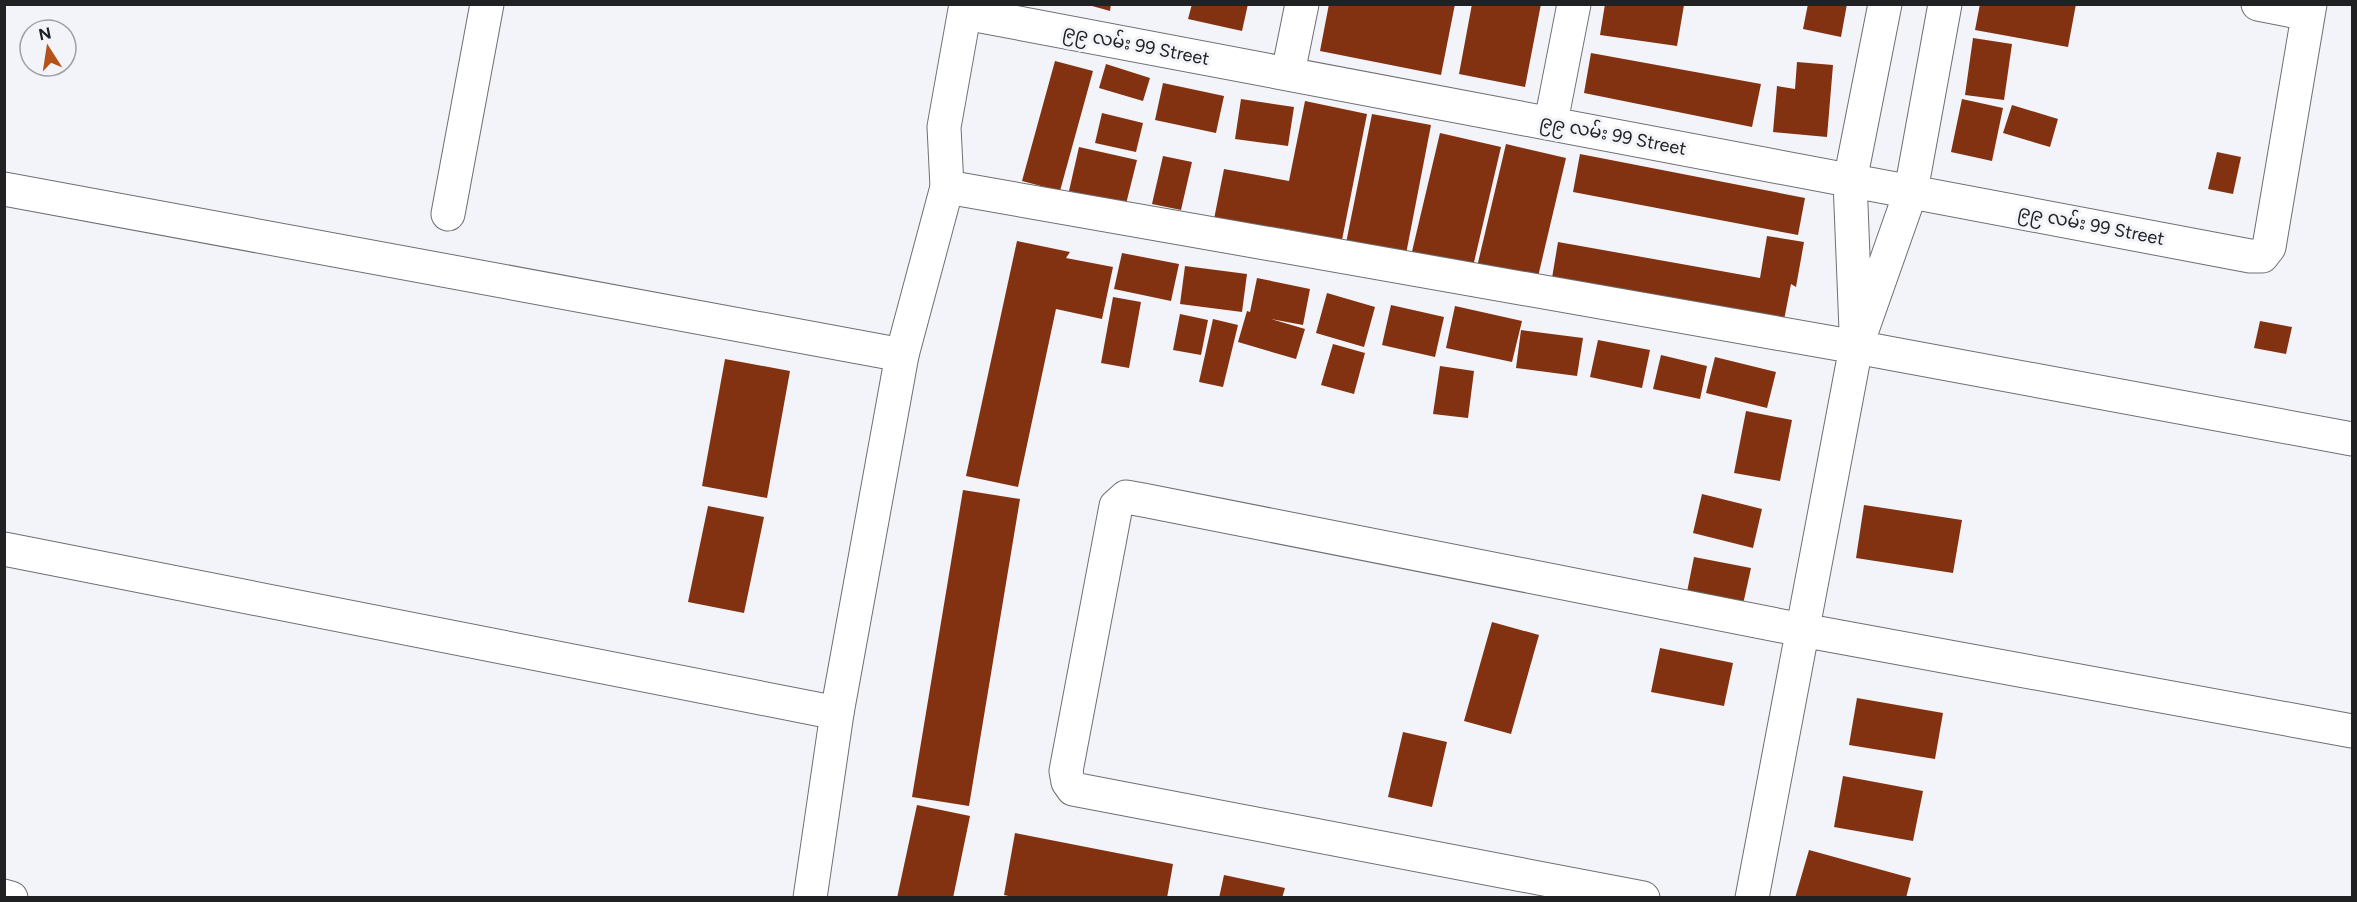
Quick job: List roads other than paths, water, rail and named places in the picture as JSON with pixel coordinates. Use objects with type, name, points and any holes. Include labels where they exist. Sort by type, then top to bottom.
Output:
[{"type":"street","points":[[448,214],[487,4]]},
{"type":"street","points":[[1288,73],[1302,4]]},
{"type":"street","points":[[1551,122],[1574,4]]},
{"type":"street","points":[[1856,347],[1850,181],[1885,4]]},
{"type":"street","points":[[1752,897],[1856,347],[1911,191],[1945,4]]},
{"type":"street","points":[[2258,4],[2309,9]]},
{"type":"street","points":[[810,897],[837,713],[902,355],[947,187],[944,127],[966,9]]},
{"type":"street","name":"၉၉ လမ်း 99 Street","points":[[966,9],[1288,73],[2250,256],[2262,256],[2269,248],[2309,9]]},
{"type":"street","points":[[947,187],[1856,347],[2352,439]]},
{"type":"street","points":[[4,189],[902,355]]},
{"type":"street","points":[[1642,897],[1072,789],[1066,771],[1116,506],[1126,497],[1143,500],[1802,630],[2352,731]]},
{"type":"street","points":[[4,549],[837,713]]},
{"type":"street","points":[[4,896],[11,897]]}]
